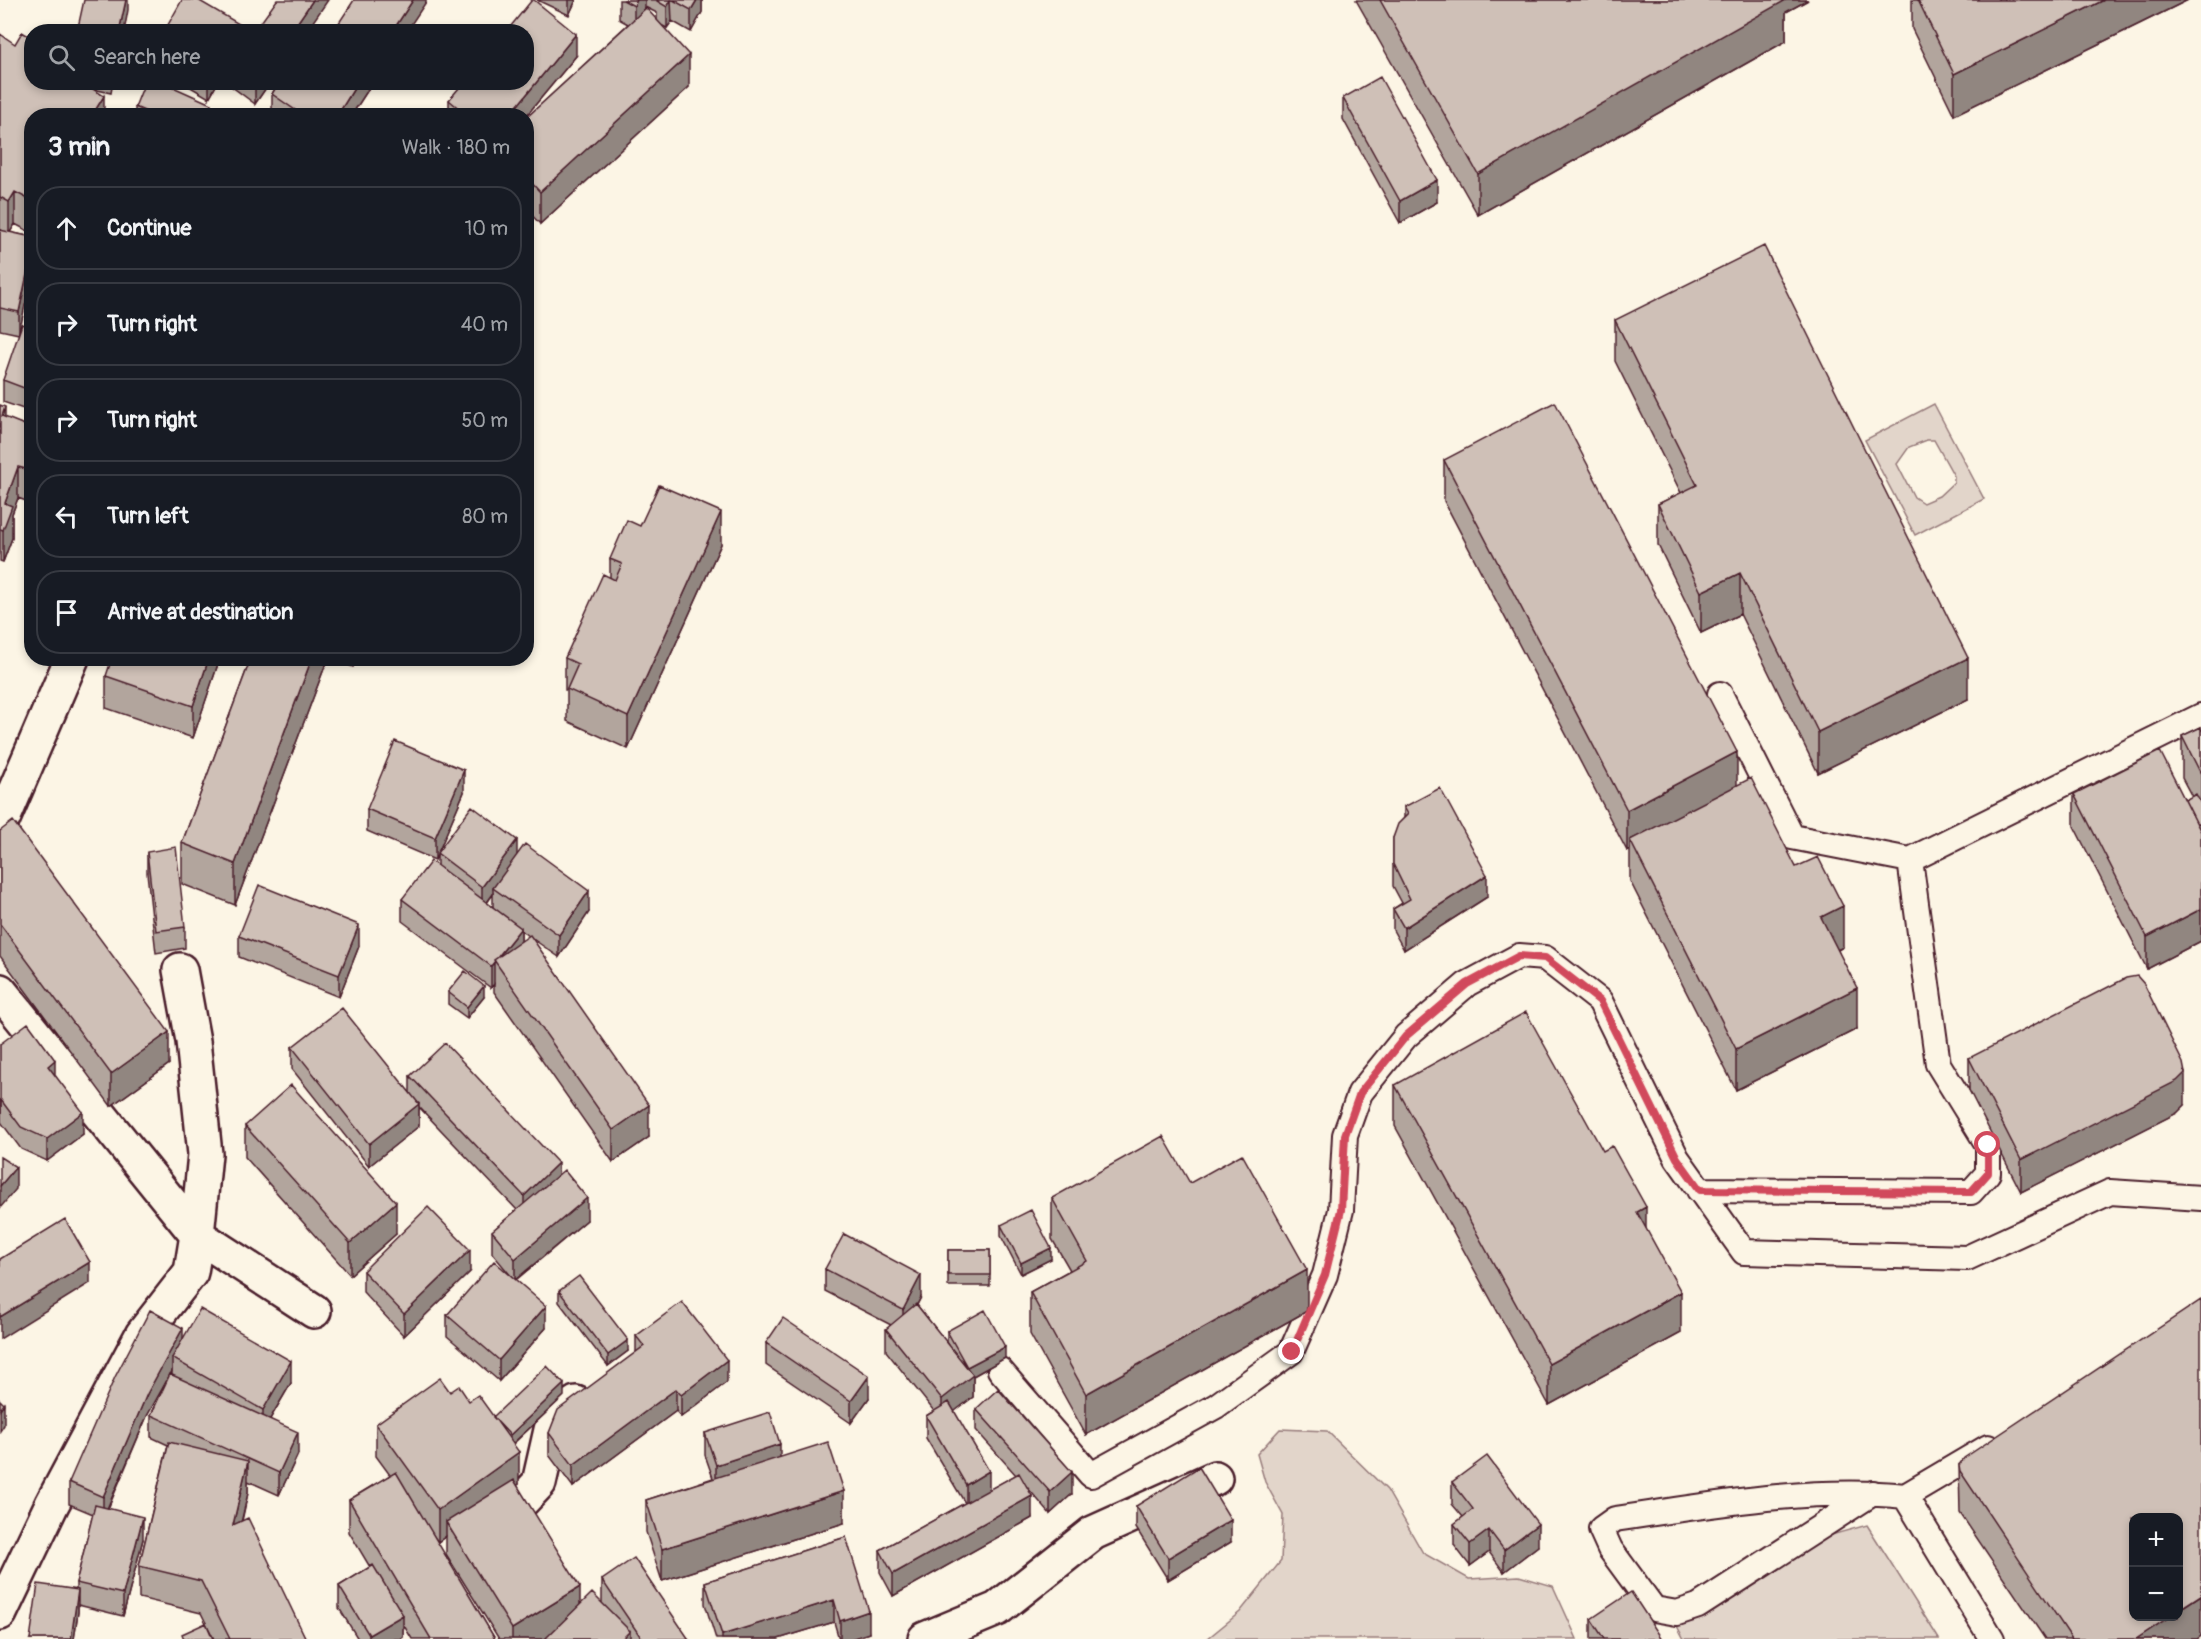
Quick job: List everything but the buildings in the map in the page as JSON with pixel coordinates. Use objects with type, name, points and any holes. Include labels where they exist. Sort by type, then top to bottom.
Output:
[{"type":"street","points":[[0,826],[69,666]]},
{"type":"street","points":[[0,1613],[52,1504],[142,1335],[191,1272],[206,1154],[193,1041],[180,970]]},
{"type":"street","points":[[0,991],[197,1234],[314,1311]]},
{"type":"street","points":[[454,1582],[427,1540],[523,1500],[539,1483],[551,1430],[561,1414],[598,1387]]},
{"type":"street","points":[[925,1639],[997,1609],[1093,1533],[1215,1478]]},
{"type":"lane","points":[[1720,694],[1792,837],[1910,860],[2201,716]]},
{"type":"lane","points":[[1700,1190],[1971,1192],[1988,1173],[1988,1145],[1938,1064],[1910,860]]},
{"type":"lane","points":[[1000,1370],[1091,1475],[1216,1406],[1292,1352],[1325,1275],[1341,1210],[1345,1135],[1360,1093],[1406,1036],[1467,984],[1519,956],[1545,958],[1600,1001],[1677,1158],[1744,1252],[1967,1258],[2110,1192],[2201,1198]]},
{"type":"lane","points":[[1873,1493],[1698,1606],[1677,1614],[1654,1609],[1610,1549],[1601,1529],[1615,1518],[1791,1494],[1873,1493],[1905,1496],[2007,1435]]},
{"type":"lane","points":[[1905,1496],[1992,1639]]},
{"type":"shaded area","points":[[1934,404],[1984,499],[1915,535],[1865,440]],"holes":[[[1927,440],[1934,440],[1954,476],[1954,482],[1939,496],[1923,503],[1914,497],[1897,464],[1909,447]]]},
{"type":"shaded area","points":[[1280,1429],[1327,1431],[1387,1490],[1423,1553],[1469,1579],[1519,1576],[1553,1586],[1577,1639],[1207,1639],[1240,1612],[1281,1561],[1283,1515],[1265,1482],[1257,1454]]},
{"type":"shaded area","points":[[1867,1525],[1939,1639],[1684,1639],[1677,1626],[1770,1552]]},
{"type":"route","points":[[1292,1352],[1325,1275],[1341,1210],[1345,1135],[1360,1093],[1406,1036],[1467,984],[1519,956],[1545,958],[1600,1001],[1677,1158],[1700,1190],[1971,1192],[1988,1173],[1988,1145]]}]
